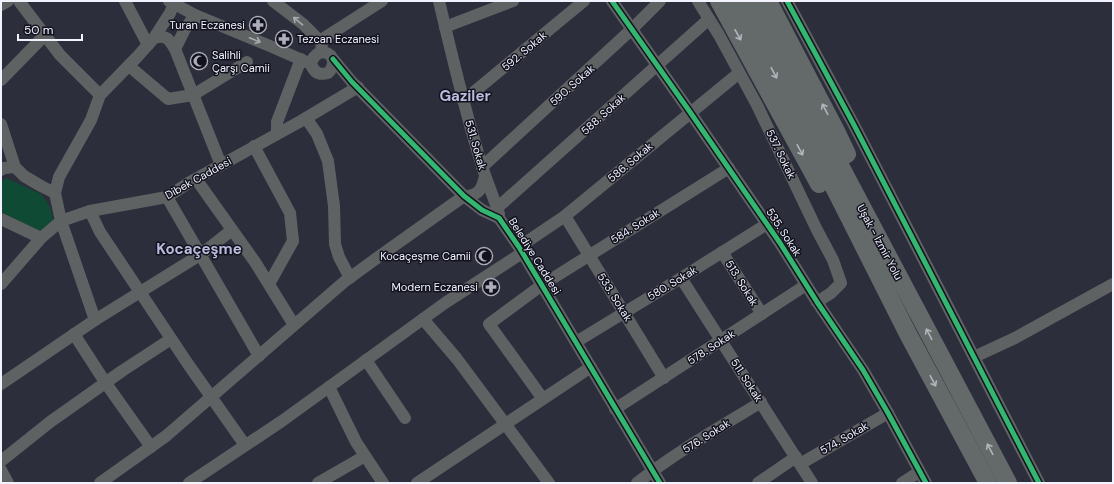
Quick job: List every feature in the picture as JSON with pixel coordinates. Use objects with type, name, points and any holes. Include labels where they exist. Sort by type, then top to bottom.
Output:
[{"type":"highway","points":[[719,1],[855,253],[908,334]]},
{"type":"highway","name":"Uşak - İzmir Yolu","points":[[737,1],[843,189],[897,273],[1008,483]]},
{"type":"highway","name":"Uşak - İzmir Yolu","points":[[753,1],[843,189],[908,334],[988,483]]},
{"type":"highway","points":[[768,1],[847,154],[880,224],[897,273]]},
{"type":"street","points":[[1,5],[8,1]]},
{"type":"street","points":[[18,1],[60,55],[100,95]]},
{"type":"street","points":[[125,1],[151,41]]},
{"type":"street","points":[[274,1],[303,24],[333,59],[334,65],[328,73]]},
{"type":"street","points":[[277,134],[278,122],[306,62],[313,58],[322,48],[324,38],[382,1]]},
{"type":"street","name":"531. Sokak","points":[[439,1],[463,101],[483,171],[495,199],[498,213]]},
{"type":"street","points":[[445,27],[514,1]]},
{"type":"street","name":"592. Sokak","points":[[463,101],[584,1]]},
{"type":"street","name":"535. Sokak","points":[[612,1],[729,168],[780,243],[816,302],[863,370],[926,483]]},
{"type":"street","name":"590. Sokak","points":[[483,171],[660,1]]},
{"type":"street","name":"537. Sokak","points":[[698,1],[757,105],[833,260],[841,282],[831,293],[816,302]]},
{"type":"street","points":[[787,1],[854,125],[1039,483]]},
{"type":"street","points":[[96,320],[61,221],[55,193],[59,177],[91,120],[100,95],[151,41],[172,5],[192,19],[306,62],[314,70],[322,74],[328,73],[355,84]]},
{"type":"street","points":[[175,49],[177,43],[192,19]]},
{"type":"street","name":"588. Sokak","points":[[498,213],[709,19]]},
{"type":"street","points":[[1,80],[45,35]]},
{"type":"street","points":[[151,41],[159,36],[165,37],[175,49],[220,165]]},
{"type":"street","name":"Belediye Caddesi","points":[[333,59],[355,84],[464,196],[482,210],[498,213],[660,483]]},
{"type":"street","points":[[129,66],[168,100],[193,94],[247,62]]},
{"type":"street","name":"586. Sokak","points":[[189,483],[202,480],[245,445],[329,387],[520,250],[565,216],[739,73]]},
{"type":"street","name":"Dibek Caddesi","points":[[1,284],[41,238],[61,221],[90,211],[167,197],[220,165],[306,118],[355,84]]},
{"type":"street","points":[[306,118],[317,134],[328,161],[334,206],[335,244],[339,257],[350,278]]},
{"type":"street","points":[[1,124],[15,167],[24,176],[55,193]]},
{"type":"street","points":[[254,146],[290,213],[293,241],[269,284]]},
{"type":"street","points":[[1,170],[4,168],[15,167]]},
{"type":"street","name":"584. Sokak","points":[[543,399],[489,324],[542,285],[729,168]]},
{"type":"street","points":[[100,483],[166,436],[350,278],[464,196],[472,196],[478,192],[482,187],[483,171]]},
{"type":"street","points":[[196,179],[255,262],[294,325]]},
{"type":"street","points":[[167,197],[259,356]]},
{"type":"street","points":[[90,211],[100,232],[245,445]]},
{"type":"street","name":"533. Sokak","points":[[565,216],[664,378]]},
{"type":"street","points":[[1,219],[41,238]]},
{"type":"street","name":"580. Sokak","points":[[576,342],[767,224]]},
{"type":"street","points":[[1,384],[74,334],[200,255],[232,230]]},
{"type":"street","name":"513. Sokak","points":[[722,252],[762,314]]},
{"type":"street","name":"511. Sokak","points":[[681,278],[812,483]]},
{"type":"street","points":[[974,357],[1015,338],[1113,284]]},
{"type":"street","name":"578. Sokak","points":[[615,409],[806,285]]},
{"type":"street","points":[[423,319],[457,359],[549,483]]},
{"type":"street","points":[[74,334],[105,382],[151,447]]},
{"type":"street","points":[[1,461],[50,422],[105,382],[172,339]]},
{"type":"street","points":[[366,360],[405,418]]},
{"type":"street","points":[[417,483],[434,478],[505,424],[591,367]]},
{"type":"street","points":[[329,387],[356,442],[383,483]]},
{"type":"street","name":"576. Sokak","points":[[637,483],[653,470],[695,442],[760,402]]},
{"type":"street","name":"574. Sokak","points":[[758,483],[798,460],[888,413]]},
{"type":"street","points":[[318,483],[365,456]]},
{"type":"street","points":[[1,470],[8,483]]},
{"type":"street","points":[[902,483],[919,472]]},
{"type":"green space","points":[[6,178],[41,194],[50,207],[53,220],[40,231],[1,212],[1,182]]},
{"type":"cycle path","points":[[612,1],[780,243],[817,302],[863,370],[926,483]]},
{"type":"cycle path","points":[[787,1],[854,125],[1039,483]]},
{"type":"cycle path","points":[[333,59],[352,82],[464,196],[482,210],[499,218],[519,247],[660,483]]},
{"type":"place","name":"Turan Eczanesi","points":[[258,25]]},
{"type":"place","name":"Tezcan Eczanesi","points":[[284,39]]},
{"type":"place","name":"Salihli Çarşı Camii","points":[[199,61]]},
{"type":"place","name":"Kocaçeşme Camii","points":[[484,256]]},
{"type":"place","name":"Modern Eczanesi","points":[[491,287]]},
{"type":"district","name":"Gaziler","points":[[465,96]]},
{"type":"district","name":"Kocaçeşme","points":[[199,249]]}]
